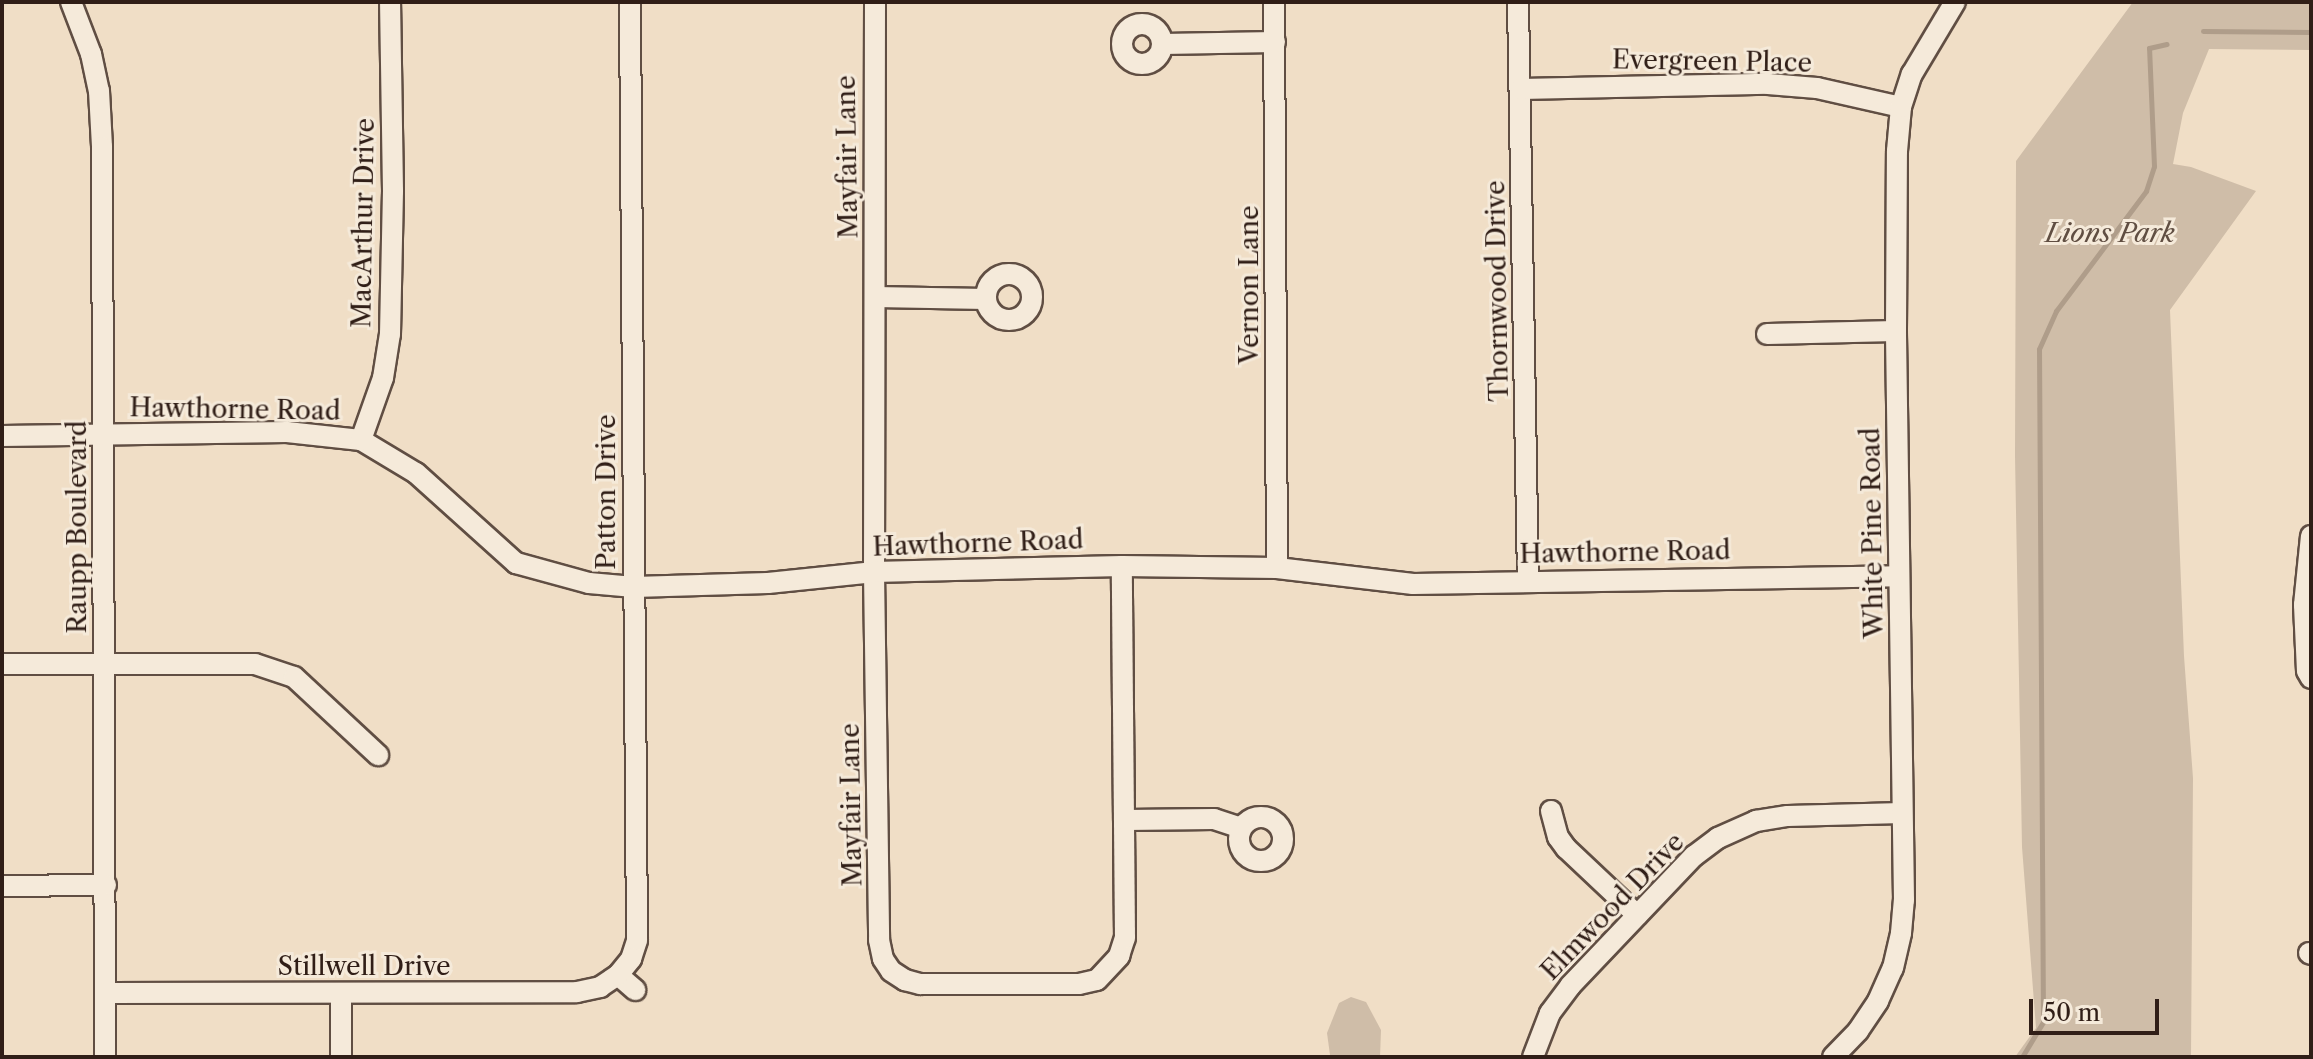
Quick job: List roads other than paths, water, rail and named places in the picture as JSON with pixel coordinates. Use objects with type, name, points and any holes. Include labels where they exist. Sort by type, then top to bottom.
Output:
[{"type":"street","name":"Raupp Boulevard","points":[[71,2],[91,54],[99,91],[104,433],[105,1057]]},
{"type":"street","name":"MacArthur Drive","points":[[361,440],[383,378],[390,334],[393,219],[390,2]]},
{"type":"street","name":"Patton Drive","points":[[618,975],[631,959],[637,940],[630,2]]},
{"type":"street","name":"Mayfair Lane","points":[[875,2],[874,572],[879,940],[883,959],[891,971],[920,984],[1079,984],[1097,980],[1119,956],[1125,938],[1126,820],[1122,566]]},
{"type":"street","name":"Vernon Lane","points":[[1274,2],[1277,568]]},
{"type":"street","name":"Thornwood Drive","points":[[1518,2],[1528,580]]},
{"type":"street","name":"White Pine Road","points":[[1833,1057],[1858,1031],[1878,1001],[1893,968],[1901,933],[1904,900],[1896,331],[1901,107],[1928,43],[1955,2]]},
{"type":"street","points":[[1163,44],[1275,42]]},
{"type":"street","name":"Evergreen Place","points":[[1521,89],[1768,84],[1817,88],[1901,107]]},
{"type":"street","points":[[875,297],[986,299]]},
{"type":"street","points":[[1767,334],[1896,331]]},
{"type":"street","name":"Hawthorne Road","points":[[2,436],[287,432],[361,440],[416,473],[516,563],[589,583],[634,587],[756,584],[874,572],[1122,566],[1277,568],[1413,584],[1899,576]]},
{"type":"street","points":[[2311,536],[2304,605],[2307,671],[2311,678]]},
{"type":"street","points":[[2,664],[233,662],[274,669],[294,677],[315,694],[378,755]]},
{"type":"street","points":[[1551,811],[1558,837],[1566,848],[1637,915]]},
{"type":"street","name":"Elmwood Drive","points":[[1533,1057],[1550,1013],[1563,995],[1694,856],[1738,827],[1788,816],[1902,813]]},
{"type":"street","points":[[1126,820],[1214,819],[1241,828]]},
{"type":"street","points":[[2,886],[106,885]]},
{"type":"street","points":[[618,975],[635,990]]},
{"type":"street","name":"Stillwell Drive","points":[[105,993],[577,992],[600,987],[618,975]]},
{"type":"street","points":[[341,993],[341,1057]]},
{"type":"waterway","points":[[2203,31],[2311,32]]},
{"type":"waterway","points":[[2022,1057],[2043,1022],[2039,349],[2056,311],[2146,191],[2154,166],[2149,48],[2167,44]]},
{"type":"park label","name":"Lions Park","points":[[2110,234]]}]
